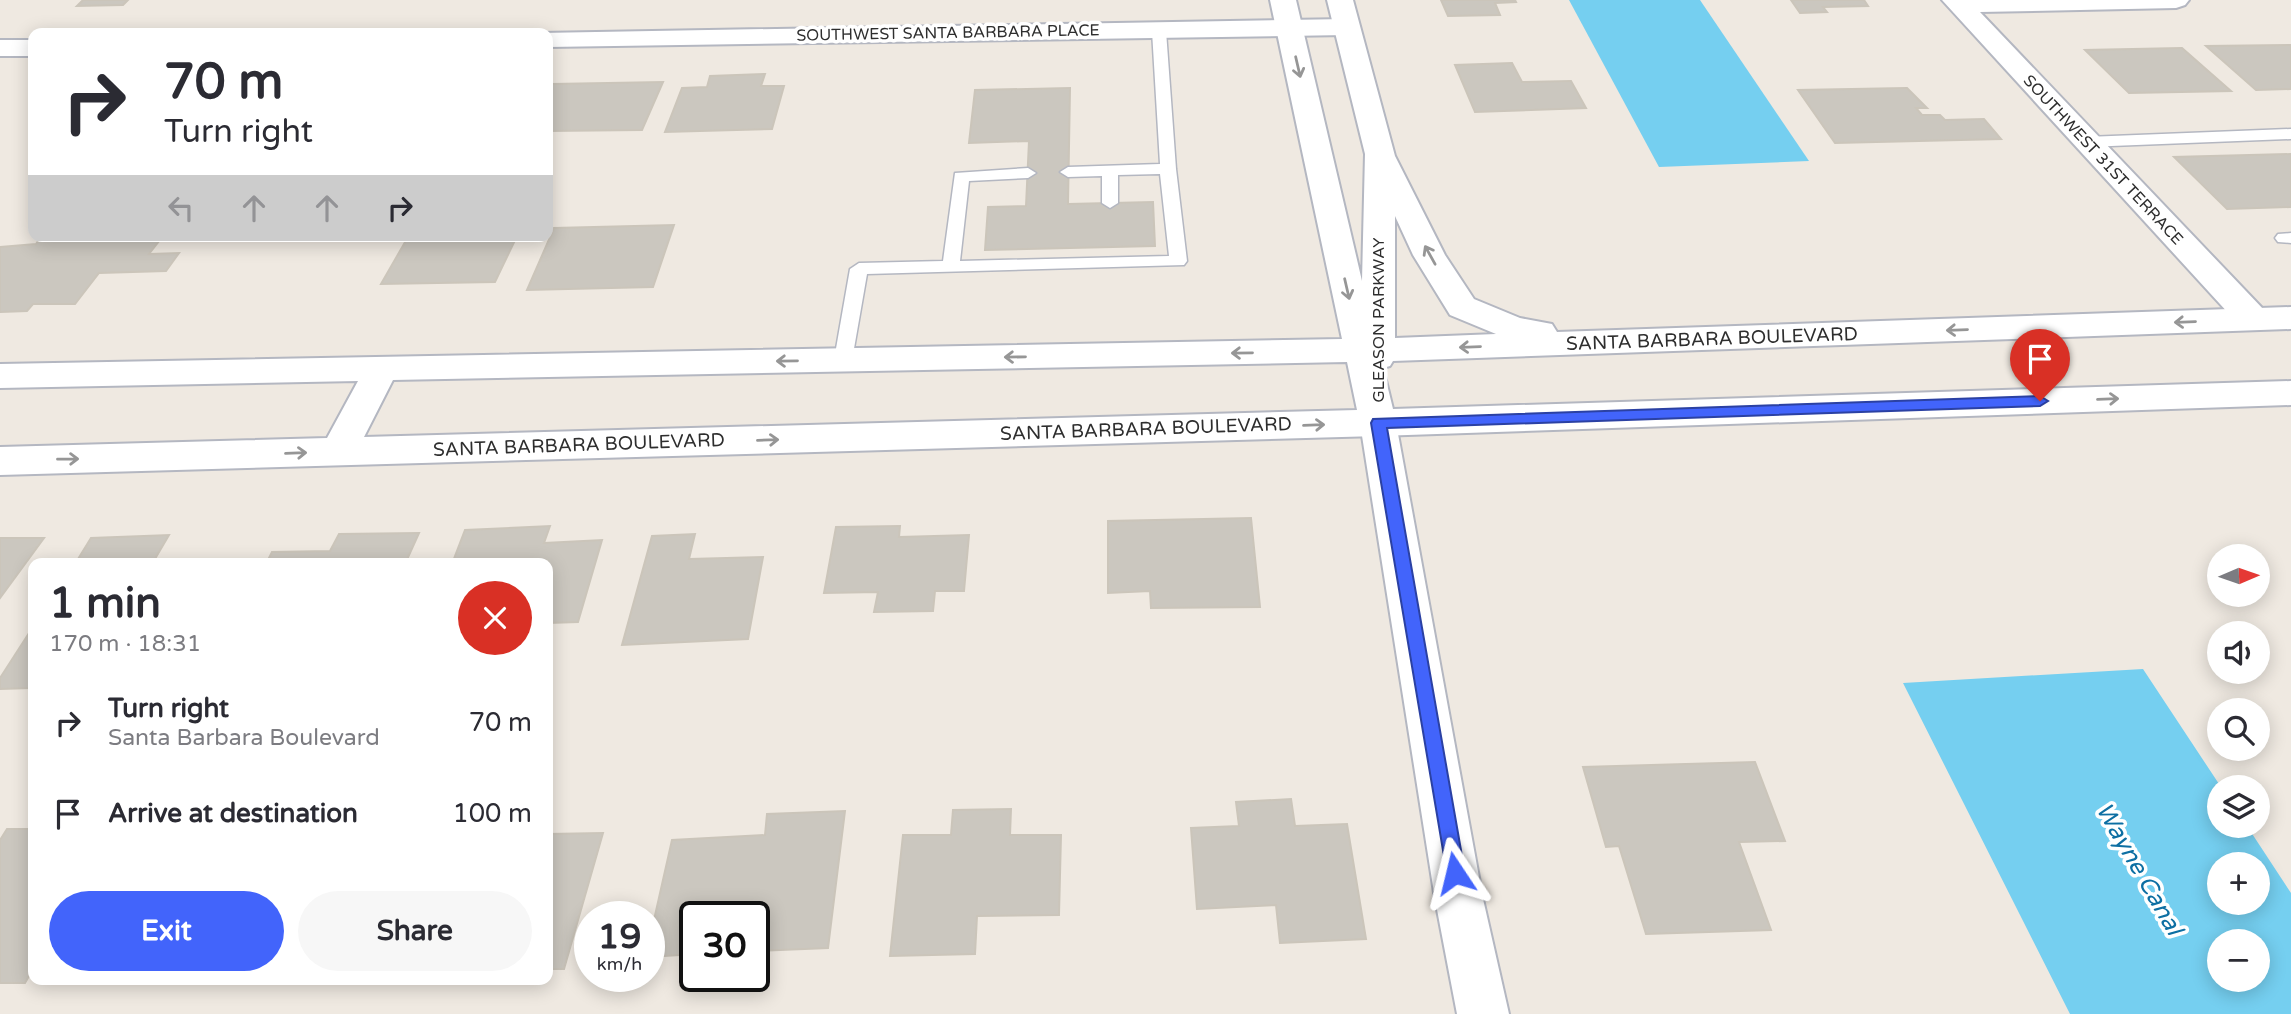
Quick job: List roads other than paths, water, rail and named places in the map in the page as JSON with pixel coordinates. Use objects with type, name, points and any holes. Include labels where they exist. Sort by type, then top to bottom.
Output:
[{"type":"main road","name":"GLEASON PARKWAY","points":[[1340,0],[1380,154],[1370,350]]},
{"type":"main road","points":[[1957,2],[2176,0]]},
{"type":"main road","name":"SOUTHWEST 31ST TERRACE","points":[[1957,2],[2253,320]]},
{"type":"main road","name":"GLEASON PARKWAY","points":[[1286,14],[1370,350],[1378,423],[1459,899],[1483,1014]]},
{"type":"main road","name":"SOUTHWEST SANTA BARBARA PLACE","points":[[553,39],[1159,31],[1286,14],[1348,27]]},
{"type":"main road","points":[[0,48],[28,48]]},
{"type":"main road","points":[[1380,154],[1429,255],[1462,307],[1514,329],[1611,342]]},
{"type":"main road","name":"SANTA BARBARA BOULEVARD","points":[[0,376],[1370,350],[2291,318]]},
{"type":"main road","points":[[338,452],[382,369]]},
{"type":"main road","name":"SANTA BARBARA BOULEVARD","points":[[0,461],[1378,423],[2291,393]]},
{"type":"lane","points":[[843,360],[859,270],[951,268],[1043,256],[1112,255],[1178,261],[1168,169],[1159,31]]},
{"type":"lane","points":[[2086,142],[2291,134]]},
{"type":"lane","points":[[1069,172],[1168,169]]},
{"type":"lane","points":[[1110,171],[1110,203]]},
{"type":"lane","points":[[951,268],[961,176],[1028,173]]},
{"type":"water","points":[[1569,0],[1700,0],[1809,161],[1659,167]]},
{"type":"water","name":"Wayne Canal","points":[[2143,669],[2213,775],[2207,775],[2207,838],[2255,838],[2264,852],[2207,852],[2207,915],[2270,915],[2270,861],[2291,893],[2291,1014],[2070,1014],[1903,683]]}]
